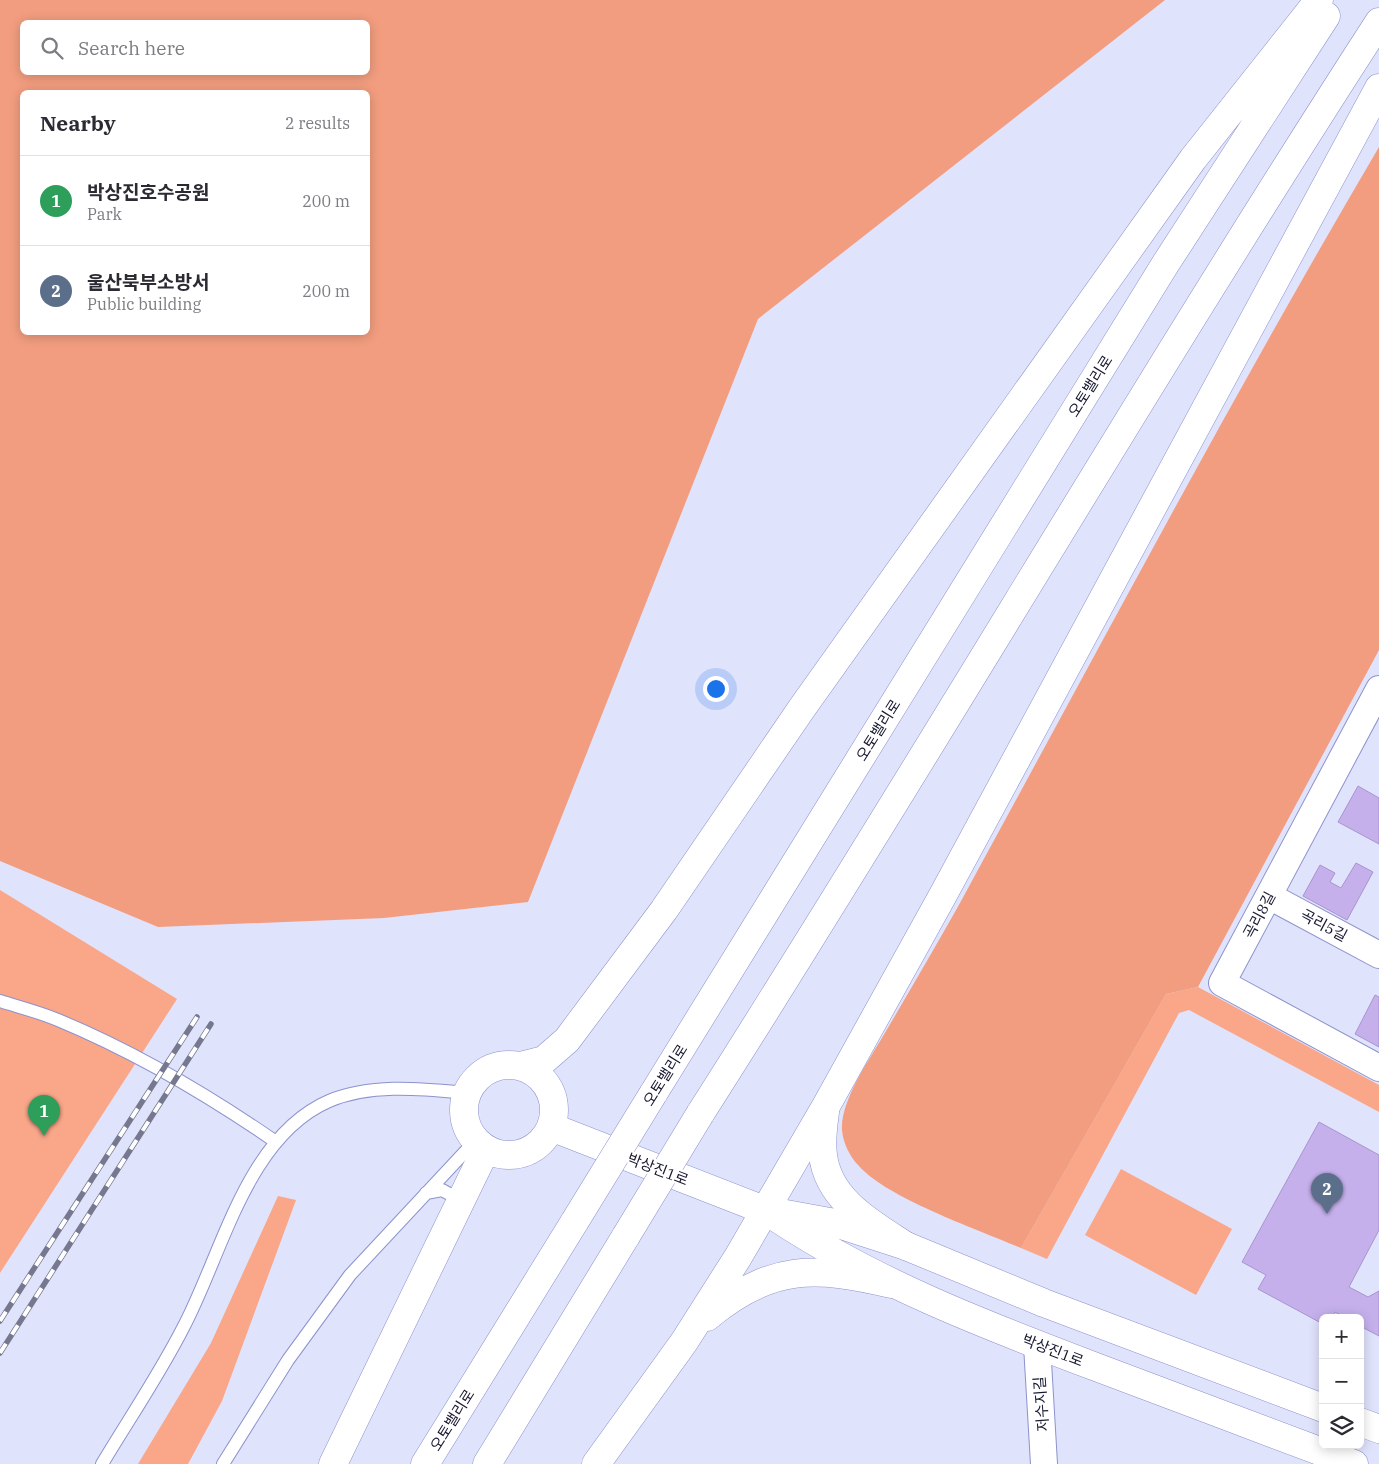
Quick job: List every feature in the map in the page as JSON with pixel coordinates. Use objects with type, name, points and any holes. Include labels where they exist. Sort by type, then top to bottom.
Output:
[{"type":"main road","points":[[520,1066],[537,1075],[550,1090],[554,1115],[551,1127],[535,1147],[524,1153],[511,1155],[481,1144],[465,1118],[464,1105],[474,1082],[484,1073],[508,1065],[520,1066],[544,1060],[568,1040],[664,910],[802,708],[1193,159],[1319,0]]},
{"type":"main road","name":"오토밸리로","points":[[425,1464],[1166,264],[1336,0]]},
{"type":"main road","points":[[487,1464],[700,1114],[788,977],[1326,104],[1379,22]]},
{"type":"main road","points":[[596,1464],[684,1342],[738,1258],[764,1210],[826,1106],[1379,88]]},
{"type":"main road","points":[[826,1106],[822,1156],[827,1173],[836,1190],[865,1219],[906,1246]]},
{"type":"main road","name":"박상진1로","points":[[551,1127],[764,1210],[823,1247],[891,1284],[1038,1345],[1354,1464]]},
{"type":"main road","points":[[332,1464],[458,1211],[481,1144]]},
{"type":"main road","name":"박상진1로","points":[[764,1210],[835,1223],[906,1246],[1044,1303],[1319,1406]]},
{"type":"main road","points":[[684,1342],[708,1317],[730,1299],[753,1286],[792,1273],[841,1273],[891,1284]]},
{"type":"main road","points":[[1364,1423],[1379,1429]]},
{"type":"street","name":"곡리8길","points":[[1379,689],[1222,983],[1379,1068]]},
{"type":"street","name":"곡리5길","points":[[1269,896],[1379,955]]},
{"type":"street","name":"저수지길","points":[[1038,1345],[1044,1464]]},
{"type":"lane","points":[[0,1001],[57,1019],[150,1064],[223,1105],[276,1142]]},
{"type":"lane","points":[[102,1464],[184,1327],[235,1211],[276,1142],[306,1114],[328,1101],[351,1093],[425,1089],[468,1093]]},
{"type":"lane","points":[[223,1464],[288,1360],[350,1275],[426,1193],[481,1144]]},
{"type":"lane","points":[[426,1193],[436,1190],[448,1193],[456,1201],[458,1211]]},
{"type":"shaded area","points":[[0,0],[1165,0],[758,319],[528,902],[384,918],[158,927],[0,861]]},
{"type":"shaded area","points":[[1379,147],[1379,650],[1198,987],[1166,994],[1021,1248],[911,1201],[872,1178],[859,1166],[845,1145],[842,1130],[846,1104],[859,1076],[960,903],[1271,334]]},
{"type":"shaded area","points":[[0,890],[177,999],[0,1273]]},
{"type":"shaded area","points":[[1198,987],[1379,1085],[1379,1112],[1189,1010],[1179,1013],[1047,1259],[1021,1248],[1166,994]]},
{"type":"shaded area","points":[[1121,1169],[1232,1229],[1196,1295],[1085,1235]]},
{"type":"shaded area","points":[[278,1196],[296,1200],[222,1401],[188,1464],[138,1464],[211,1343]]},
{"type":"building","points":[[1358,786],[1379,798],[1379,844],[1338,822]]},
{"type":"building","points":[[1356,863],[1373,872],[1347,920],[1303,896],[1320,865],[1335,873],[1330,882],[1341,888]]},
{"type":"building","points":[[1375,995],[1379,997],[1379,1047],[1355,1034]]},
{"type":"building","points":[[1319,1122],[1379,1155],[1379,1230],[1349,1287],[1368,1297],[1379,1291],[1379,1336],[1364,1328],[1364,1314],[1339,1314],[1335,1312],[1334,1314],[1319,1314],[1319,1322],[1258,1289],[1266,1275],[1242,1262]]},
{"type":"railway","points":[[0,1321],[197,1017]]},
{"type":"railway","points":[[0,1353],[211,1024]]},
{"type":"place","name":"박상진호수공원","points":[[44,1136]]},
{"type":"place","name":"울산북부소방서","points":[[1327,1214]]}]
